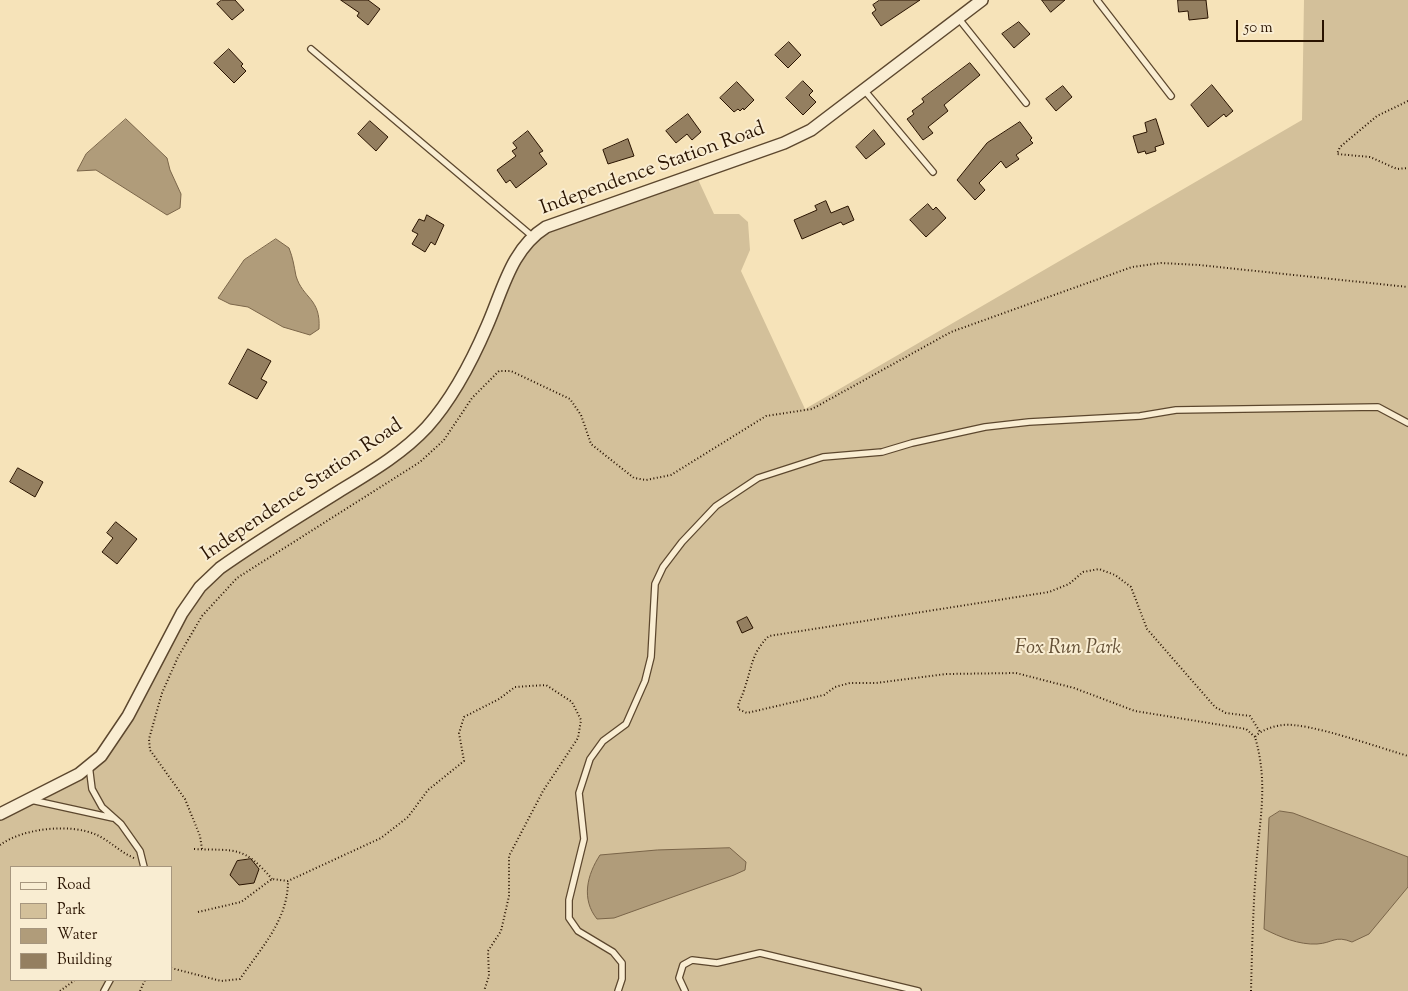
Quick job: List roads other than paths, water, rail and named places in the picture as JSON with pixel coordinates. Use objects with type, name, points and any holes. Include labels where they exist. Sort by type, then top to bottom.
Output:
[{"type":"street","name":"Independence Station Road","points":[[0,814],[79,774],[114,738],[182,613],[200,587],[220,568],[384,463],[411,443],[428,426],[455,390],[470,363],[518,253],[532,236],[546,227],[784,143],[823,123],[982,0]]},
{"type":"lane","points":[[1097,0],[1171,96]]},
{"type":"lane","points":[[959,19],[1026,103]]},
{"type":"lane","points":[[311,48],[532,236]]},
{"type":"lane","points":[[865,91],[933,172]]},
{"type":"lane","points":[[618,991],[622,979],[622,963],[613,952],[578,931],[569,918],[569,900],[584,839],[578,794],[590,759],[603,741],[626,724],[646,681],[651,656],[655,584],[663,567],[682,542],[716,506],[758,478],[823,458],[882,452],[912,443],[985,427],[1029,422],[1140,416],[1176,410],[1378,407],[1408,422]]},
{"type":"lane","points":[[89,765],[92,789],[102,806],[115,818],[140,851],[144,864]]},
{"type":"lane","points":[[29,800],[115,818]]},
{"type":"lane","points":[[686,991],[679,978],[683,965],[692,960],[717,963],[760,953],[918,991]]},
{"type":"water","points":[[126,119],[167,158],[170,170],[181,194],[180,208],[167,215],[96,170],[77,171],[86,154]]},
{"type":"water","points":[[276,239],[289,248],[299,284],[317,311],[319,329],[310,335],[283,327],[248,307],[230,304],[218,298],[244,260]]},
{"type":"water","points":[[1280,811],[1293,813],[1408,857],[1408,887],[1369,934],[1352,942],[1338,939],[1310,944],[1290,940],[1264,929],[1269,818]]},
{"type":"water","points":[[730,848],[746,862],[745,870],[614,918],[597,919],[592,911],[587,895],[589,879],[600,855],[657,850]]},
{"type":"park label","name":"Fox Run Park","points":[[1068,650]]}]
